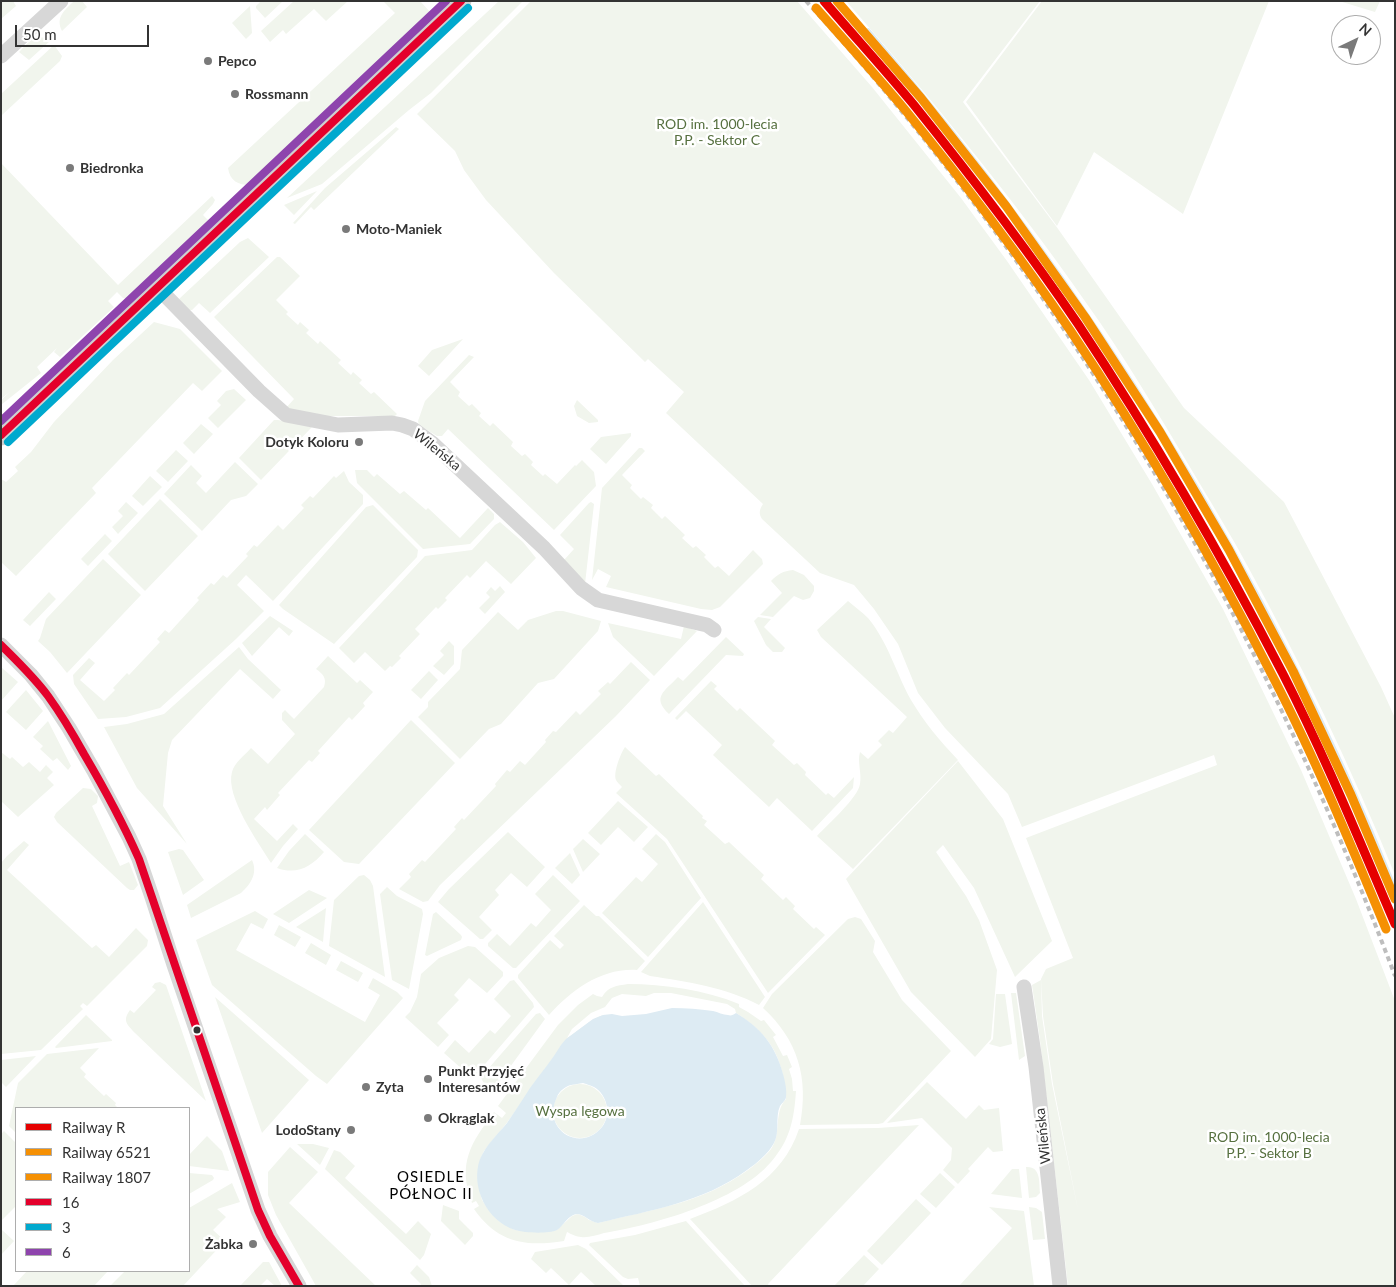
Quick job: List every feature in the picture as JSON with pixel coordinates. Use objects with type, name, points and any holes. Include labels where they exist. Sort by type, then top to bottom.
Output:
[{"type":"street","points":[[1,56],[61,1]]},
{"type":"street","points":[[1,435],[460,2]]},
{"type":"street","name":"Wileńska","points":[[158,288],[281,412],[307,420],[338,425],[392,423],[413,429],[432,442],[544,548],[580,588],[587,593],[598,600],[707,625],[714,630]]},
{"type":"street","points":[[1,645],[31,675],[48,696],[84,754],[129,836],[150,889],[258,1210],[270,1236],[299,1286]]},
{"type":"street","name":"Wileńska","points":[[1024,987],[1036,1067],[1060,1286]]},
{"type":"green space","points":[[1,1],[13,1],[16,6],[1,19]]},
{"type":"green space","points":[[74,1],[82,1],[87,7],[62,31],[60,18]]},
{"type":"green space","points":[[261,1],[283,1],[265,18],[256,8]]},
{"type":"green space","points":[[294,1],[348,1],[326,21],[314,9],[286,34],[283,30],[270,42],[261,31]]},
{"type":"green space","points":[[383,1],[420,1],[431,13],[250,185],[235,181],[228,168],[395,13]]},
{"type":"green space","points":[[499,1],[523,1],[431,93],[322,184],[287,198]]},
{"type":"green space","points":[[531,1],[797,1],[872,87],[961,198],[1089,380],[1152,484],[1223,609],[1301,770],[1356,899],[1395,1001],[1395,1286],[1068,1286],[1032,985],[1041,980],[1042,1016],[1052,1084],[1079,1215],[1053,1084],[1043,1016],[1041,979],[1046,969],[1073,958],[1026,838],[1217,765],[1214,755],[1022,827],[1008,794],[945,728],[918,693],[898,644],[874,609],[854,585],[820,573],[762,519],[760,511],[763,504],[666,413],[684,392],[648,359],[645,362],[554,273],[486,200],[464,170],[455,151],[417,114]]},
{"type":"green space","points":[[846,1],[1040,1],[963,102],[1056,226],[1184,408],[1284,502],[1381,687],[1395,718],[1395,875],[1344,757],[1287,641],[1230,534],[1139,383],[1072,282],[1010,199],[913,79]]},
{"type":"green space","points":[[1042,1],[1269,1],[1183,214],[1094,152],[1057,226],[966,102]]},
{"type":"green space","points":[[1339,1],[1380,1],[1375,12]]},
{"type":"green space","points":[[250,6],[252,33],[246,39],[232,23]]},
{"type":"green space","points":[[40,37],[50,41],[29,60],[19,52],[31,40]]},
{"type":"green space","points":[[54,45],[62,56],[60,61],[1,116],[1,94]]},
{"type":"green space","points":[[396,127],[399,129],[314,210],[311,207],[295,224],[293,223],[325,188]]},
{"type":"green space","points":[[1,163],[118,285],[212,196],[215,200],[203,215],[210,222],[129,299],[123,298],[117,292],[108,301],[114,307],[60,357],[54,352],[57,348],[37,367],[41,373],[1,405],[1,400],[11,391],[1,399]]},
{"type":"green space","points":[[317,191],[294,215],[284,205]]},
{"type":"green space","points":[[248,238],[269,257],[210,313],[199,303],[192,310],[189,310],[179,299],[240,242]]},
{"type":"green space","points":[[277,257],[280,257],[300,276],[276,300],[288,312],[286,314],[298,325],[300,322],[309,330],[306,333],[318,344],[320,341],[341,360],[338,363],[351,375],[353,372],[362,380],[359,383],[371,394],[374,392],[397,414],[395,416],[325,416],[286,408],[294,399],[214,317]]},
{"type":"green space","points":[[154,322],[180,329],[222,371],[202,391],[193,383],[92,488],[96,493],[16,576],[1,562],[1,479],[6,482],[18,471],[15,467],[31,452],[54,422],[113,360]]},
{"type":"green space","points":[[463,339],[429,376],[418,366],[432,350]]},
{"type":"green space","points":[[469,355],[474,357],[450,382],[460,392],[458,396],[469,406],[472,404],[481,413],[479,416],[490,426],[493,423],[513,442],[511,446],[522,456],[525,454],[533,462],[531,465],[543,476],[545,474],[557,484],[582,460],[594,472],[596,486],[554,530],[448,429],[442,436],[437,436],[419,425],[418,421],[425,401]]},
{"type":"green space","points":[[234,389],[246,400],[218,428],[208,418],[221,405],[217,401],[226,391]]},
{"type":"green space","points":[[577,400],[598,422],[589,423],[577,416],[574,406]]},
{"type":"green space","points":[[274,420],[312,427],[261,480],[239,458]]},
{"type":"green space","points":[[201,424],[213,434],[194,454],[183,443]]},
{"type":"green space","points":[[631,433],[631,436],[606,464],[590,449],[601,437]]},
{"type":"green space","points":[[639,448],[645,451],[622,475],[632,485],[630,488],[641,499],[643,497],[653,505],[651,508],[662,519],[665,516],[685,535],[682,538],[693,548],[696,546],[706,555],[704,557],[715,568],[718,566],[729,576],[753,550],[762,559],[763,564],[720,607],[712,610],[701,609],[606,587],[611,576],[598,569],[592,580],[602,488]]},
{"type":"green space","points":[[176,450],[188,461],[168,482],[156,471]]},
{"type":"green space","points":[[235,462],[258,484],[246,496],[231,500],[202,531],[164,494],[191,465],[202,476],[196,483],[206,493]]},
{"type":"green space","points":[[355,470],[367,470],[374,477],[377,474],[400,494],[404,491],[426,510],[428,508],[460,538],[488,508],[494,514],[494,519],[470,544],[423,549],[357,483]]},
{"type":"green space","points":[[344,471],[349,482],[363,495],[363,504],[273,601],[246,575],[237,585],[264,611],[160,708],[126,717],[98,719],[74,684],[73,675],[89,658],[95,663],[80,680],[104,701],[115,690],[113,688],[127,673],[129,675],[160,642],[157,639],[165,630],[169,633],[199,600],[197,598],[211,583],[214,585],[223,575],[227,578],[248,556],[246,554],[254,545],[257,547],[278,525],[283,530],[304,508],[301,505],[310,496],[313,498],[334,476],[336,478]]},
{"type":"green space","points":[[150,476],[162,487],[143,506],[132,496]]},
{"type":"green space","points":[[160,499],[198,536],[145,591],[108,554]]},
{"type":"green space","points":[[126,502],[138,513],[118,534],[112,527],[123,516],[118,511]]},
{"type":"green space","points":[[591,502],[594,504],[585,584],[564,560],[574,549],[560,535]]},
{"type":"green space","points":[[373,505],[418,550],[417,557],[334,644],[279,605],[366,507]]},
{"type":"green space","points":[[500,522],[523,542],[536,558],[511,584],[486,561],[470,578],[467,575],[445,598],[447,600],[438,609],[436,607],[415,629],[420,634],[399,656],[401,658],[385,671],[365,652],[354,663],[339,648],[425,556],[472,550]]},
{"type":"green space","points":[[105,534],[112,541],[88,566],[81,559]]},
{"type":"green space","points":[[103,559],[141,595],[67,673],[50,652],[38,641],[46,619]]},
{"type":"green space","points":[[793,570],[804,575],[814,586],[814,591],[810,598],[803,600],[794,596],[773,617],[760,615],[782,593],[771,581],[781,573]]},
{"type":"green space","points":[[500,586],[505,592],[485,614],[479,608],[490,597],[486,593],[491,587],[495,591]]},
{"type":"green space","points":[[49,592],[56,599],[30,626],[23,620]]},
{"type":"green space","points":[[848,601],[868,618],[875,627],[911,700],[933,731],[958,760],[853,869],[817,836],[858,790],[860,784],[860,752],[868,759],[882,745],[878,741],[889,730],[893,733],[907,717],[821,637],[817,630]]},
{"type":"green space","points":[[556,611],[563,611],[601,621],[598,631],[554,679],[538,683],[501,724],[489,729],[460,759],[418,717],[428,707],[428,702],[460,669],[462,650],[498,612],[518,630],[528,620]]},
{"type":"green space","points":[[270,616],[293,631],[289,636],[279,627],[252,656],[242,643]]},
{"type":"green space","points":[[758,617],[771,619],[764,627],[785,648],[782,652],[773,652],[766,645],[754,621]]},
{"type":"green space","points":[[608,623],[681,639],[684,626],[697,631],[654,676],[613,637]]},
{"type":"green space","points":[[726,637],[744,654],[743,656],[726,655],[669,714],[661,703],[662,694],[678,677],[683,681]]},
{"type":"green space","points":[[449,641],[454,646],[454,664],[444,675],[433,666],[444,655],[440,651]]},
{"type":"green space","points":[[239,647],[248,659],[281,690],[273,699],[240,669],[172,740],[168,753],[163,806],[187,844],[137,788],[104,727],[127,724],[164,714]]},
{"type":"green space","points":[[328,656],[357,683],[360,680],[373,692],[363,703],[365,706],[352,720],[349,717],[318,751],[320,753],[312,762],[309,760],[278,793],[280,795],[267,810],[265,807],[254,819],[277,841],[293,824],[298,829],[271,863],[238,806],[231,782],[232,772],[237,762],[251,748],[268,764],[295,734],[282,720],[282,713],[285,710],[294,719],[324,687],[324,676],[316,669]]},
{"type":"green space","points":[[631,662],[650,680],[616,716],[440,885],[428,901],[423,902],[399,889],[411,877],[409,874],[422,860],[425,862],[456,829],[454,827],[462,818],[464,820],[496,786],[495,784],[507,770],[510,772],[520,761],[525,765],[546,742],[545,740],[553,731],[556,732],[576,711],[580,715],[601,694],[598,691],[608,682],[610,684]]},
{"type":"green space","points":[[1,667],[18,682],[1,701]]},
{"type":"green space","points":[[429,671],[438,680],[421,699],[411,690]]},
{"type":"green space","points":[[711,681],[717,686],[714,689],[737,711],[740,708],[775,741],[772,745],[794,765],[797,763],[806,772],[805,775],[826,795],[828,793],[834,798],[854,777],[853,788],[812,831],[777,798],[769,807],[713,755],[722,745],[686,711],[677,720],[675,718]]},
{"type":"green space","points":[[26,690],[43,711],[26,730],[6,712]]},
{"type":"green space","points":[[411,720],[455,763],[359,864],[344,862],[309,830]]},
{"type":"green space","points":[[48,721],[71,766],[68,770],[57,758],[53,761],[40,749],[43,746],[33,737]]},
{"type":"green space","points":[[625,747],[656,776],[659,774],[703,816],[702,818],[707,821],[704,825],[725,844],[729,842],[764,875],[761,879],[783,900],[786,897],[795,906],[793,909],[814,929],[816,927],[825,935],[768,993],[667,839],[616,793],[622,787],[615,777],[616,768]]},
{"type":"green space","points":[[1,752],[10,759],[12,757],[23,767],[29,762],[40,772],[46,765],[53,772],[47,778],[54,785],[18,817],[1,801]]},
{"type":"green space","points":[[958,761],[1003,819],[1052,941],[1015,977],[974,888],[943,845],[936,852],[966,896],[979,920],[997,970],[991,1039],[975,1057],[911,992],[846,879]]},
{"type":"green space","points":[[83,788],[91,789],[98,796],[97,803],[92,806],[120,866],[129,862],[138,885],[134,890],[127,888],[54,817]]},
{"type":"green space","points":[[618,801],[648,827],[634,842],[618,827],[601,845],[588,833]]},
{"type":"green space","points":[[508,832],[545,867],[527,887],[511,873],[495,890],[499,895],[479,917],[492,930],[483,939],[480,939],[438,902]]},
{"type":"green space","points":[[305,834],[324,852],[309,866],[291,871],[277,868],[289,851]]},
{"type":"green space","points":[[656,834],[665,842],[701,898],[648,957],[602,913],[636,877],[642,882],[658,864],[642,849]]},
{"type":"green space","points":[[583,839],[600,854],[583,872],[573,849]]},
{"type":"green space","points":[[24,841],[29,845],[7,870],[92,948],[96,945],[109,957],[136,928],[148,940],[147,946],[87,1006],[83,1003],[80,1006],[83,1009],[41,1050],[1,1054],[1,863]]},
{"type":"green space","points":[[179,849],[183,850],[204,880],[183,895],[168,852]]},
{"type":"green space","points":[[570,853],[580,875],[572,884],[555,868]]},
{"type":"green space","points":[[252,860],[254,865],[253,878],[241,893],[191,918],[187,905]]},
{"type":"green space","points":[[364,875],[373,886],[385,977],[329,946],[334,900],[359,876]]},
{"type":"green space","points":[[553,875],[580,901],[516,968],[513,968],[488,946],[488,943],[497,934],[510,946],[531,923],[536,927],[551,910],[535,894]]},
{"type":"green space","points":[[387,887],[397,896],[422,909],[423,914],[409,989],[392,980],[380,894]]},
{"type":"green space","points":[[309,890],[327,898],[289,923],[273,914]]},
{"type":"green space","points":[[703,902],[765,997],[759,1005],[720,989],[650,976],[641,972]]},
{"type":"green space","points":[[584,905],[596,916],[599,916],[645,961],[637,970],[611,973],[588,982],[567,997],[549,1015],[518,978],[518,975],[550,940],[560,949],[564,945],[554,936]]},
{"type":"green space","points":[[326,908],[323,942],[296,927]]},
{"type":"green space","points":[[255,911],[268,919],[263,929],[251,923],[236,950],[365,1022],[380,995],[368,988],[373,978],[397,992],[403,998],[327,1084],[212,985],[196,940]]},
{"type":"green space","points":[[436,912],[462,937],[461,940],[427,956],[425,955],[433,914]]},
{"type":"green space","points":[[855,917],[861,919],[875,941],[873,952],[902,1000],[951,1051],[883,1123],[800,1125],[803,1091],[798,1061],[785,1033],[763,1008],[772,994],[848,919]]},
{"type":"green space","points":[[279,925],[301,937],[295,947],[274,935]]},
{"type":"green space","points":[[311,943],[331,955],[326,965],[305,953]]},
{"type":"green space","points":[[468,946],[475,947],[503,972],[503,976],[487,993],[469,978],[454,995],[459,1000],[437,1023],[449,1035],[438,1047],[405,1017],[410,1012],[417,997],[421,974],[439,958]]},
{"type":"green space","points":[[341,961],[363,973],[358,982],[336,970]]},
{"type":"green space","points":[[514,980],[533,1003],[534,1007],[474,1077],[471,1077],[444,1053],[455,1040],[469,1053],[490,1030],[495,1034],[511,1016],[494,999],[510,981]]},
{"type":"green space","points":[[160,982],[166,985],[206,1101],[135,1033],[126,1022],[126,1017],[130,1010],[134,1013],[156,990],[152,987],[155,983]]},
{"type":"green space","points":[[628,984],[670,987],[712,995],[739,1004],[739,1007],[761,1021],[764,1020],[776,1035],[773,1037],[783,1056],[787,1055],[792,1067],[789,1069],[793,1091],[796,1091],[794,1111],[787,1138],[771,1162],[756,1176],[738,1188],[694,1209],[647,1224],[590,1237],[579,1237],[567,1232],[564,1241],[550,1243],[525,1242],[503,1236],[483,1220],[474,1209],[479,1206],[476,1201],[472,1203],[468,1189],[466,1165],[473,1144],[494,1112],[502,1118],[506,1113],[498,1106],[558,1025],[578,1005],[593,994],[602,997],[616,986]],"holes":[[[654,993],[671,993],[727,1004],[757,1029],[773,1049],[781,1069],[786,1099],[778,1117],[776,1137],[771,1149],[748,1170],[730,1181],[712,1191],[676,1204],[598,1223],[578,1214],[572,1216],[554,1231],[533,1232],[515,1230],[500,1222],[482,1200],[479,1188],[480,1160],[484,1151],[506,1124],[554,1057],[603,1015],[589,1022],[567,1038],[572,1029],[591,1013],[605,1007],[612,998],[622,994],[646,996]]]},
{"type":"green space","points":[[1011,993],[1016,993],[1025,1056],[1019,1060]]},
{"type":"green space","points":[[996,994],[1005,994],[1012,1044],[1000,1047],[989,1044],[993,1039]]},
{"type":"green space","points":[[215,997],[309,1080],[262,1133]]},
{"type":"green space","points":[[540,1013],[545,1019],[494,1089],[488,1087],[481,1077],[536,1014]]},
{"type":"green space","points":[[86,1015],[112,1041],[56,1048],[55,1047]]},
{"type":"green space","points":[[99,1048],[80,1068],[86,1074],[84,1077],[104,1096],[106,1094],[116,1103],[117,1107],[15,1107],[15,1132],[9,1126],[18,1083],[47,1054]]},
{"type":"green space","points":[[36,1056],[6,1087],[1,1082],[1,1060]]},
{"type":"green space","points":[[927,1082],[966,1119],[979,1105],[984,1110],[999,1108],[1003,1151],[993,1152],[988,1147],[968,1169],[970,1171],[958,1184],[943,1170],[951,1160],[952,1148],[922,1118],[887,1123]]},
{"type":"green space","name":"Wyspa lęgowa","points":[[575,1084],[585,1084],[595,1088],[603,1096],[607,1111],[603,1126],[595,1134],[585,1138],[575,1138],[565,1134],[557,1126],[553,1116],[553,1106],[557,1096],[565,1088]]},
{"type":"green space","points":[[919,1125],[768,1284],[769,1286],[752,1286],[690,1219],[725,1205],[770,1175],[782,1162],[799,1129],[878,1128]]},
{"type":"green space","points":[[4,1131],[15,1142],[15,1207],[1,1221],[1,1134]]},
{"type":"green space","points":[[207,1136],[222,1151],[229,1171],[190,1166],[190,1154]]},
{"type":"green space","points":[[297,1144],[313,1144],[329,1148],[320,1165]]},
{"type":"green space","points":[[290,1147],[318,1172],[289,1203],[376,1286],[316,1286],[276,1215],[268,1195],[268,1172]]},
{"type":"green space","points":[[334,1150],[340,1152],[355,1166],[345,1178],[406,1234],[418,1221],[431,1234],[424,1255],[420,1260],[325,1169]]},
{"type":"green space","points":[[1026,1167],[1034,1169],[1038,1175],[1040,1193],[1036,1197],[1029,1198]]},
{"type":"green space","points":[[1012,1169],[1019,1169],[1022,1198],[991,1194]]},
{"type":"green space","points":[[190,1173],[212,1175],[213,1180],[190,1193]]},
{"type":"green space","points":[[940,1173],[955,1187],[936,1208],[920,1194]]},
{"type":"green space","points":[[232,1183],[240,1202],[217,1209],[226,1217],[213,1230],[225,1241],[183,1286],[110,1286],[124,1272],[190,1272],[190,1207]]},
{"type":"green space","points":[[916,1199],[931,1213],[882,1265],[867,1251]]},
{"type":"green space","points":[[443,1205],[459,1211],[459,1219],[473,1233],[473,1236],[465,1245],[441,1221]]},
{"type":"green space","points":[[989,1207],[1024,1211],[1034,1286],[959,1286],[1012,1228]]},
{"type":"green space","points":[[1029,1207],[1036,1208],[1042,1212],[1045,1239],[1033,1240]]},
{"type":"green space","points":[[686,1221],[745,1286],[640,1286],[638,1278],[628,1279],[623,1277],[589,1245],[590,1243],[635,1235]]},
{"type":"green space","points":[[1,1229],[14,1241],[1,1255]]},
{"type":"green space","points":[[578,1245],[586,1249],[624,1286],[596,1286],[581,1272],[569,1285],[551,1268],[546,1273],[531,1259],[535,1252]]},
{"type":"green space","points":[[864,1255],[879,1269],[863,1286],[834,1286]]},
{"type":"green space","points":[[263,1262],[269,1262],[282,1286],[275,1286],[267,1279],[260,1286],[240,1286]]},
{"type":"green space","points":[[417,1265],[429,1277],[432,1286],[420,1286],[421,1284],[410,1273]]},
{"type":"green space","points":[[26,1272],[107,1272],[94,1286],[13,1286]]},
{"type":"shaded area","points":[[672,1008],[708,1010],[724,1015],[736,1013],[760,1031],[776,1055],[786,1088],[786,1098],[780,1106],[777,1134],[772,1147],[755,1164],[730,1181],[694,1198],[676,1204],[598,1223],[578,1214],[569,1218],[557,1230],[548,1232],[525,1232],[505,1226],[489,1211],[479,1191],[477,1170],[485,1149],[507,1123],[566,1039],[593,1019],[603,1015],[646,1014]],"holes":[[[583,1083],[594,1087],[602,1095],[607,1105],[607,1117],[602,1127],[593,1135],[574,1138],[558,1128],[554,1119],[553,1109],[558,1095],[563,1089],[567,1086]]]},
{"type":"waterway","points":[[868,31],[949,129],[1026,229],[1099,333],[1167,439],[1231,548],[1291,660],[1345,774],[1395,890]]},
{"type":"railway","points":[[806,1],[900,109],[988,222],[1071,339],[1147,460],[1218,585],[1282,712],[1342,843],[1395,976]]},
{"type":"rail line","name":"R","points":[[824,1],[914,105],[998,213],[1078,324],[1133,409],[1211,540],[1283,674],[1327,767],[1395,924]]},
{"type":"rail line","name":"1807","points":[[837,1],[921,98],[1006,206],[1085,317],[1160,432],[1229,550],[1293,671],[1351,795],[1395,899]]},
{"type":"rail line","name":"6521","points":[[816,8],[906,111],[1011,246],[1070,330],[1125,415],[1202,545],[1274,679],[1319,772],[1386,929]]},
{"type":"transit line","name":"6","points":[[1,421],[446,1]]},
{"type":"transit line","name":"16","points":[[1,435],[461,1]]},
{"type":"transit line","name":"3","points":[[8,442],[468,8]]},
{"type":"transit line","name":"16","points":[[1,645],[37,682],[58,710],[99,780],[133,846],[258,1210],[270,1236],[299,1286]]},
{"type":"place","name":"Pepco","points":[[208,61]]},
{"type":"place","name":"Rossmann","points":[[235,94]]},
{"type":"place","name":"Biedronka","points":[[70,168]]},
{"type":"place","name":"Moto-Maniek","points":[[346,229]]},
{"type":"place","name":"Dotyk Koloru","points":[[359,442]]},
{"type":"place","name":"Punkt Przyjęć Interesantów","points":[[428,1079]]},
{"type":"place","name":"Zyta","points":[[366,1087]]},
{"type":"place","name":"Okrąglak","points":[[428,1118]]},
{"type":"place","name":"LodoStany","points":[[351,1130]]},
{"type":"place","name":"Żabka","points":[[253,1244]]},
{"type":"district","name":"OSIEDLE PÓŁNOC II","points":[[431,1186]]},
{"type":"park label","name":"ROD im. 1000-lecia P.P. - Sektor C","points":[[717,132]]},
{"type":"park label","name":"ROD im. 1000-lecia P.P. - Sektor B","points":[[1269,1146]]}]
